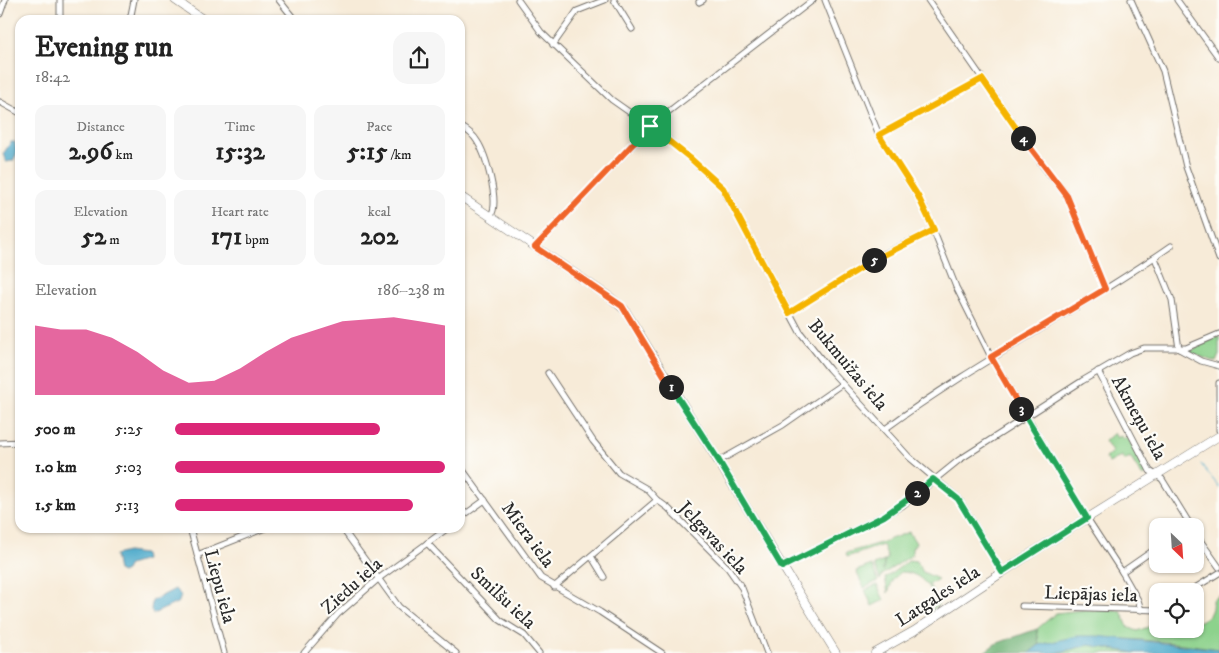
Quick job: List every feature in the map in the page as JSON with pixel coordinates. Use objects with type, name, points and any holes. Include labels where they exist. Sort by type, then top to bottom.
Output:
[{"type":"main road","points":[[175,0],[197,15]]},
{"type":"main road","points":[[465,199],[622,306],[836,653]]},
{"type":"main road","name":"Latgales iela","points":[[875,653],[914,631],[1002,572],[1219,436]]},
{"type":"street","points":[[0,14],[5,0]]},
{"type":"street","points":[[60,0],[60,15]]},
{"type":"street","points":[[131,15],[134,0]]},
{"type":"street","points":[[279,0],[291,15]]},
{"type":"street","name":"Bukmuižas iela","points":[[518,0],[522,8],[553,45],[612,100],[650,126],[690,158],[723,188],[789,313],[814,351],[842,384],[933,479],[958,499],[1002,572]]},
{"type":"street","points":[[553,45],[577,11],[604,0]]},
{"type":"street","points":[[614,0],[632,29]]},
{"type":"street","points":[[535,247],[650,126],[813,0]]},
{"type":"street","points":[[825,0],[879,135],[918,196],[934,230],[956,287],[991,357],[1087,518],[1122,572],[1138,600],[1141,610]]},
{"type":"street","points":[[928,0],[1043,166],[1067,196],[1105,289]]},
{"type":"street","points":[[1131,0],[1163,71],[1186,167],[1219,259]]},
{"type":"street","points":[[1176,0],[1219,58]]},
{"type":"street","points":[[879,135],[982,79]]},
{"type":"street","points":[[0,102],[15,110]]},
{"type":"street","points":[[465,130],[474,136],[482,151],[495,205],[491,215]]},
{"type":"street","points":[[789,313],[882,255],[934,230]]},
{"type":"street","points":[[885,429],[991,357],[1105,289],[1171,246]]},
{"type":"street","points":[[1155,258],[1172,300],[1179,349]]},
{"type":"street","points":[[782,567],[902,506],[933,479],[1026,417],[1098,371],[1138,349],[1179,349],[1219,334]]},
{"type":"street","points":[[1179,349],[1201,361],[1219,366]]},
{"type":"street","name":"Akmeņu iela","points":[[1098,371],[1150,471],[1162,479],[1184,518]]},
{"type":"street","name":"Jelgavas iela","points":[[548,373],[593,441],[618,473],[647,489],[728,568],[742,588],[767,653]]},
{"type":"street","points":[[1219,383],[1219,430]]},
{"type":"street","points":[[719,461],[784,425],[842,384]]},
{"type":"street","points":[[0,444],[15,442]]},
{"type":"street","name":"Miera iela","points":[[465,473],[541,578],[600,612],[662,653]]},
{"type":"street","points":[[465,514],[485,500]]},
{"type":"street","name":"Jelgavas iela","points":[[554,587],[657,500]]},
{"type":"street","name":"Liepu iela","points":[[191,533],[224,653]]},
{"type":"street","points":[[197,555],[252,533]]},
{"type":"street","points":[[346,533],[399,607],[456,653]]},
{"type":"street","name":"Ziedu iela","points":[[304,653],[338,614],[378,579],[441,533]]},
{"type":"street","name":"Smilšu iela","points":[[427,543],[500,620],[524,635],[539,653]]},
{"type":"street","points":[[1204,546],[1219,567]]},
{"type":"street","points":[[1122,572],[1149,553]]},
{"type":"street","points":[[591,556],[604,577]]},
{"type":"street","points":[[1203,583],[1219,573]]},
{"type":"street","name":"Liepājas iela","points":[[1022,606],[1078,606],[1149,610]]},
{"type":"green space","points":[[1219,337],[1219,355],[1216,362],[1188,352]]},
{"type":"green space","points":[[1114,433],[1117,438],[1121,436],[1123,439],[1127,437],[1148,473],[1142,476],[1130,457],[1125,460],[1122,456],[1109,463],[1105,458],[1112,452],[1105,441]]},
{"type":"green space","points":[[909,532],[916,543],[912,548],[912,555],[882,575],[880,580],[874,565],[884,561],[883,571],[885,560],[888,559],[883,545],[847,557],[846,553]]},
{"type":"green space","points":[[910,560],[916,561],[923,572],[938,579],[929,585],[940,602],[928,616],[927,613],[934,606],[933,599],[928,587],[920,578],[901,572],[893,579],[888,593],[885,578]]},
{"type":"green space","points":[[872,565],[878,581],[864,588],[856,571]]},
{"type":"green space","points":[[877,585],[884,600],[872,606],[865,590]]},
{"type":"green space","points":[[1219,596],[1219,649],[1176,643],[1105,638],[1059,641],[1039,645],[1037,629],[1056,613],[1082,610],[1121,611],[1128,627],[1137,631],[1149,627],[1149,638],[1204,638],[1204,618],[1211,612],[1212,600]]},
{"type":"green space","points":[[1037,629],[1039,645],[1029,653],[983,653],[995,644]]},
{"type":"green space","points":[[1089,645],[1136,653],[1056,653]]},
{"type":"water","points":[[11,142],[15,142],[15,157],[13,161],[6,162],[3,154]]},
{"type":"water","points":[[127,552],[144,554],[145,560],[129,565],[126,571],[122,573],[118,571],[115,555]]},
{"type":"water","points":[[175,589],[181,595],[179,602],[153,614],[151,610],[152,601]]},
{"type":"water","points":[[1077,636],[1097,636],[1219,649],[1219,653],[1136,653],[1089,645],[1056,653],[1029,653],[1039,645]]},
{"type":"waterway","points":[[1201,464],[1219,487]]},
{"type":"route","points":[[982,79],[1043,166],[1067,196],[1086,238],[1105,289],[991,357],[1087,518],[1002,572],[984,538],[958,499],[933,479],[902,506],[782,567],[625,310],[619,303],[535,247],[650,126],[690,158],[723,188],[789,313],[882,255],[934,230],[918,196],[879,135],[982,79]]}]
